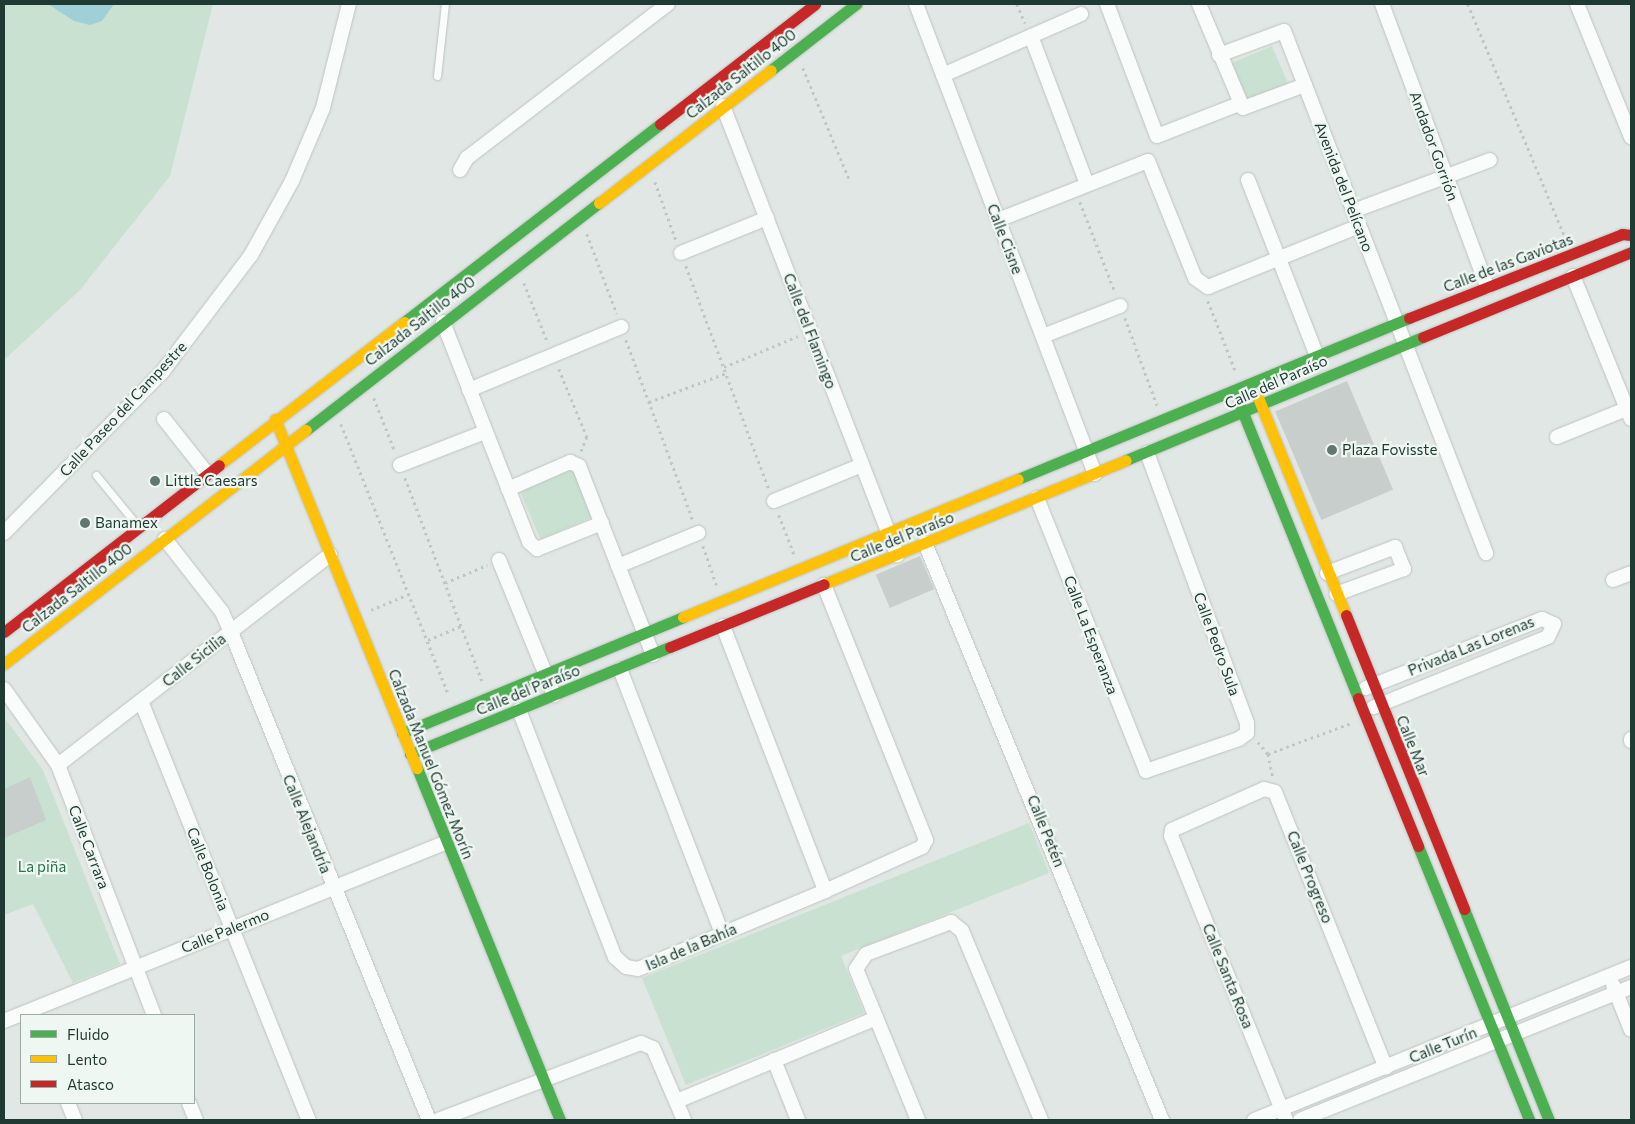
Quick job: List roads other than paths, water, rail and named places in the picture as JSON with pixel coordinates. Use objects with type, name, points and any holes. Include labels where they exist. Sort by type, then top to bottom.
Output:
[{"type":"street","name":"Calle Paseo del Campestre","points":[[4,533],[163,371],[251,255],[292,181],[323,108],[350,4]]},
{"type":"street","points":[[460,170],[467,158],[668,4]]},
{"type":"street","name":"Calzada Saltillo 400","points":[[4,632],[800,8],[815,4]]},
{"type":"street","name":"Calzada Saltillo 400","points":[[4,664],[334,406],[856,4]]},
{"type":"street","name":"Calle Cisne","points":[[916,4],[1095,474]]},
{"type":"street","points":[[1108,4],[1157,136],[1305,85]]},
{"type":"street","points":[[1199,4],[1241,106]]},
{"type":"street","name":"Andador Gorrión","points":[[1382,4],[1487,287]]},
{"type":"street","points":[[1577,4],[1631,137]]},
{"type":"street","points":[[943,75],[1081,14]]},
{"type":"street","name":"Avenida del Pelícano","points":[[1219,55],[1284,31],[1486,553]]},
{"type":"street","points":[[1030,36],[1087,184]]},
{"type":"street","name":"Calle del Flamingo","points":[[723,106],[897,555]]},
{"type":"street","points":[[1353,211],[1444,175],[1490,160]]},
{"type":"street","points":[[998,220],[1148,161],[1202,286],[1359,226]]},
{"type":"street","points":[[1248,180],[1317,356]]},
{"type":"street","points":[[681,253],[767,218]]},
{"type":"street","name":"Calle de las Gaviotas","points":[[1396,323],[1622,234],[1631,235]]},
{"type":"street","points":[[1404,343],[1631,252]]},
{"type":"street","points":[[1557,438],[1630,412],[1573,276]]},
{"type":"street","points":[[1043,336],[1120,306]]},
{"type":"street","points":[[443,322],[532,547],[537,549],[602,523]]},
{"type":"street","name":"Calle del Paraíso","points":[[402,733],[1396,323]]},
{"type":"street","points":[[469,390],[621,327]]},
{"type":"street","name":"Calle del Paraíso","points":[[410,754],[1261,406],[1404,343]]},
{"type":"street","name":"Calle Mar","points":[[1252,382],[1548,1120]]},
{"type":"street","points":[[1234,390],[1529,1120]]},
{"type":"street","points":[[164,419],[206,472]]},
{"type":"street","name":"Calzada Manuel Gómez Morín","points":[[274,420],[560,1120]]},
{"type":"street","points":[[400,465],[485,432]]},
{"type":"street","name":"Calle Pedro Sula","points":[[1146,771],[1247,733],[1247,723],[1147,453]]},
{"type":"street","points":[[508,489],[570,462],[576,463],[602,523],[654,655]]},
{"type":"street","points":[[774,501],[862,465]]},
{"type":"street","name":"Calle La Esperanza","points":[[1037,498],[1146,771]]},
{"type":"street","points":[[618,566],[698,533]]},
{"type":"street","name":"Calle Alejandría","points":[[165,539],[222,612],[429,1120]]},
{"type":"street","name":"Calle Petén","points":[[925,543],[1162,1120]]},
{"type":"street","points":[[1327,573],[1395,547],[1404,568],[1336,594]]},
{"type":"street","name":"Calle Sicilia","points":[[58,765],[330,555]]},
{"type":"street","points":[[499,560],[554,696]]},
{"type":"street","points":[[1613,580],[1631,573]]},
{"type":"street","name":"Isla de la Bahía","points":[[520,710],[615,957],[626,967],[638,969],[922,847],[926,840],[824,585]]},
{"type":"street","name":"Privada Las Lorenas","points":[[1356,691],[1373,686],[1542,618],[1554,624],[1548,637],[1380,704],[1365,714]]},
{"type":"street","points":[[723,626],[825,890]]},
{"type":"street","points":[[620,669],[722,934]]},
{"type":"street","name":"Calle Carrara","points":[[4,690],[58,765],[154,1014]]},
{"type":"street","name":"Calle Bolonia","points":[[141,701],[309,1120]]},
{"type":"street","name":"Calle Santa Rosa","points":[[1271,790],[1171,832],[1284,1115]]},
{"type":"street","name":"Calle Progreso","points":[[1271,790],[1278,796],[1386,1068]]},
{"type":"street","name":"Calle Palermo","points":[[32,1012],[135,967],[446,842]]},
{"type":"street","points":[[918,1120],[856,969],[859,960],[934,929],[957,924],[1041,1120]]},
{"type":"street","name":"Calle Turín","points":[[1254,1120],[1284,1115],[1386,1068],[1491,1026],[1631,966]]},
{"type":"street","points":[[1609,976],[1631,1030]]},
{"type":"street","name":"Calle Turín","points":[[1300,1120],[1631,987]]},
{"type":"street","name":"Calle Palermo","points":[[4,1020],[20,1015]]},
{"type":"street","points":[[677,1101],[876,1018]]},
{"type":"street","points":[[438,1120],[544,1080],[648,1044],[677,1101],[684,1120]]},
{"type":"street","points":[[774,1060],[798,1120]]},
{"type":"street","points":[[68,1104],[75,1120]]},
{"type":"street","points":[[189,1104],[196,1120]]},
{"type":"lane","points":[[437,76],[445,4]]},
{"type":"lane","points":[[96,475],[138,526]]},
{"type":"water","points":[[48,4],[114,4],[102,21],[90,25],[74,21]]},
{"type":"place","name":"Plaza Fovisste","points":[[1332,450]]},
{"type":"place","name":"Little Caesars","points":[[155,481]]},
{"type":"place","name":"Banamex","points":[[85,523]]},
{"type":"park label","name":"La piña","points":[[42,867]]}]
